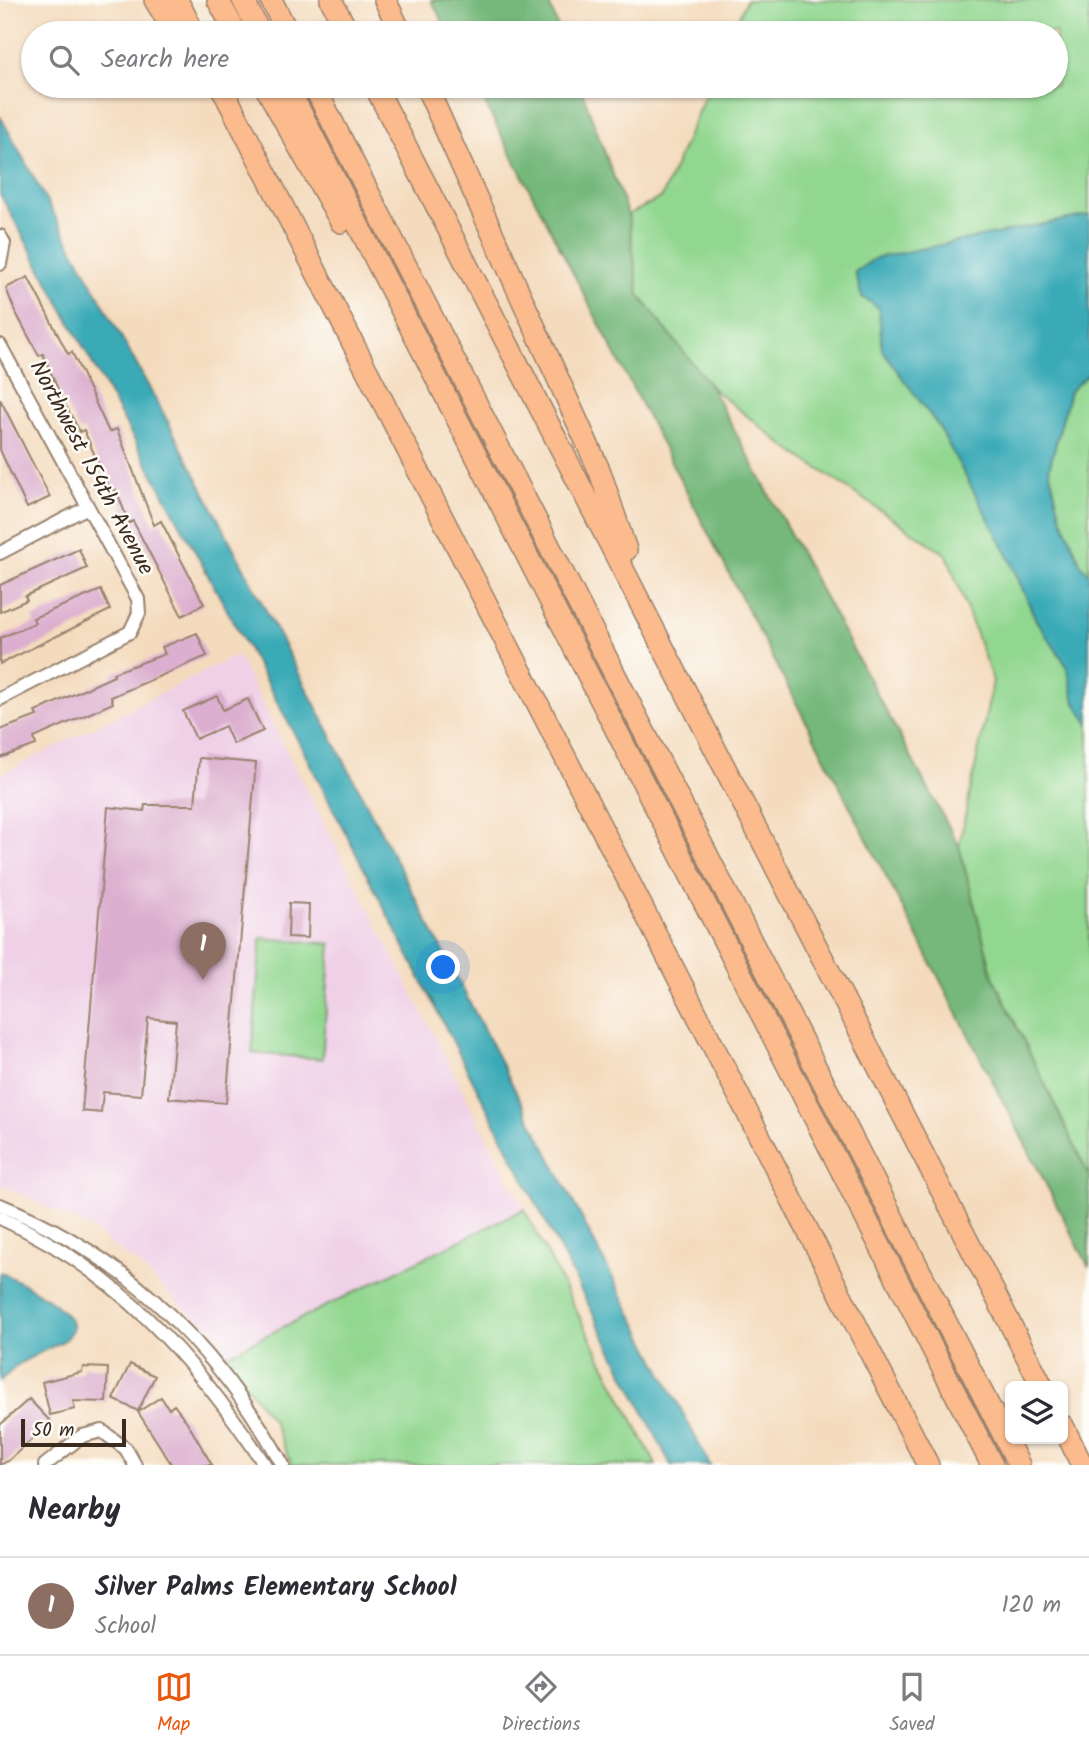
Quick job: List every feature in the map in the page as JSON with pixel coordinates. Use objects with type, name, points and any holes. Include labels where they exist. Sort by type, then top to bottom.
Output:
[{"type":"highway","points":[[155,0],[168,21]]},
{"type":"highway","points":[[177,0],[188,21]]},
{"type":"highway","points":[[218,0],[229,21]]},
{"type":"highway","points":[[243,0],[254,21]]},
{"type":"highway","points":[[271,0],[282,21]]},
{"type":"highway","points":[[331,0],[342,21]]},
{"type":"highway","points":[[384,0],[395,21]]},
{"type":"highway","points":[[213,98],[320,279]]},
{"type":"highway","points":[[227,98],[928,1465]]},
{"type":"highway","points":[[272,98],[350,239],[439,411],[464,433]]},
{"type":"highway","points":[[292,98],[992,1465]]},
{"type":"highway","points":[[320,98],[1019,1465]]},
{"type":"highway","points":[[381,98],[1039,1381]]},
{"type":"highway","points":[[431,98],[600,472],[648,616]]},
{"type":"highway","points":[[1068,1436],[1082,1465]]},
{"type":"street","points":[[0,236],[4,243],[0,264]]},
{"type":"street","name":"Northwest 154th Avenue","points":[[0,345],[138,599],[139,613],[130,632],[0,699]]},
{"type":"street","points":[[0,553],[88,507]]},
{"type":"street","points":[[0,1205],[90,1252],[134,1282],[186,1328],[254,1412],[283,1465]]},
{"type":"street","points":[[0,1218],[39,1235],[85,1266],[162,1330],[195,1367],[265,1465]]},
{"type":"street","points":[[45,1465],[82,1436],[102,1432],[126,1449],[135,1465]]},
{"type":"shaded area","points":[[237,655],[524,1209],[224,1356],[196,1320],[140,1266],[91,1229],[0,1184],[0,775]]},
{"type":"green space","points":[[431,0],[548,0],[556,21],[442,21]]},
{"type":"green space","points":[[746,0],[1089,0],[1089,215],[876,258],[855,272],[862,297],[879,308],[882,350],[939,427],[1006,551],[1036,620],[1067,666],[1075,703],[1089,724],[1089,1176],[993,977],[959,846],[993,681],[947,555],[786,447],[711,387],[639,295],[628,215],[662,197],[704,98],[1068,98],[1068,21],[737,21]]},
{"type":"green space","points":[[482,98],[584,98],[628,215],[639,295],[711,387],[959,846],[993,977],[1089,1176],[1089,1267]]},
{"type":"green space","points":[[1089,373],[1089,573],[1081,565],[1060,514],[1049,469],[1070,391]]},
{"type":"green space","points":[[261,938],[331,944],[322,1059],[252,1053]]},
{"type":"green space","points":[[524,1209],[656,1465],[292,1465],[273,1421],[224,1356]]},
{"type":"water","points":[[0,116],[168,422],[710,1465],[671,1465],[292,729],[0,194]]},
{"type":"water","points":[[1089,215],[1089,373],[1070,391],[1049,469],[1060,514],[1081,565],[1089,573],[1089,724],[1075,703],[1067,666],[1036,620],[1006,551],[939,427],[882,350],[879,308],[862,297],[855,272],[876,258]]},
{"type":"water","points":[[0,1272],[54,1303],[70,1320],[73,1328],[65,1340],[20,1363],[0,1381]]},
{"type":"building","points":[[28,277],[68,354],[72,352],[109,432],[117,429],[154,525],[161,521],[204,604],[182,616],[133,521],[129,523],[116,490],[112,492],[103,475],[84,430],[80,432],[62,399],[43,354],[39,356],[15,311],[6,288]]},
{"type":"building","points":[[0,399],[50,497],[27,508],[0,450]]},
{"type":"building","points":[[79,549],[87,568],[25,596],[27,600],[0,612],[0,585]]},
{"type":"building","points":[[101,590],[110,610],[0,664],[0,638],[35,623],[33,618]]},
{"type":"building","points":[[197,633],[207,656],[111,697],[113,703],[34,738],[36,745],[0,758],[0,730],[37,716],[35,712],[114,676],[113,673],[165,654],[162,647]]},
{"type":"building","points":[[217,696],[223,710],[248,699],[263,731],[233,744],[225,726],[196,739],[183,711]]},
{"type":"building","points":[[199,758],[256,763],[226,1103],[169,1098],[176,1021],[148,1018],[141,1095],[103,1092],[101,1113],[82,1111],[108,807],[144,811],[145,805],[195,805]]},
{"type":"building","points":[[289,903],[309,904],[308,938],[288,937]]},
{"type":"building","points":[[130,1364],[155,1376],[138,1411],[113,1399]]},
{"type":"building","points":[[83,1367],[108,1368],[106,1402],[73,1401],[75,1409],[50,1415],[42,1382],[82,1372]]},
{"type":"building","points":[[161,1397],[169,1409],[174,1405],[187,1422],[212,1465],[172,1465],[138,1412]]},
{"type":"building","points":[[29,1399],[51,1422],[0,1465],[0,1425]]},
{"type":"place","name":"Silver Palms Elementary School","points":[[203,980]]}]
